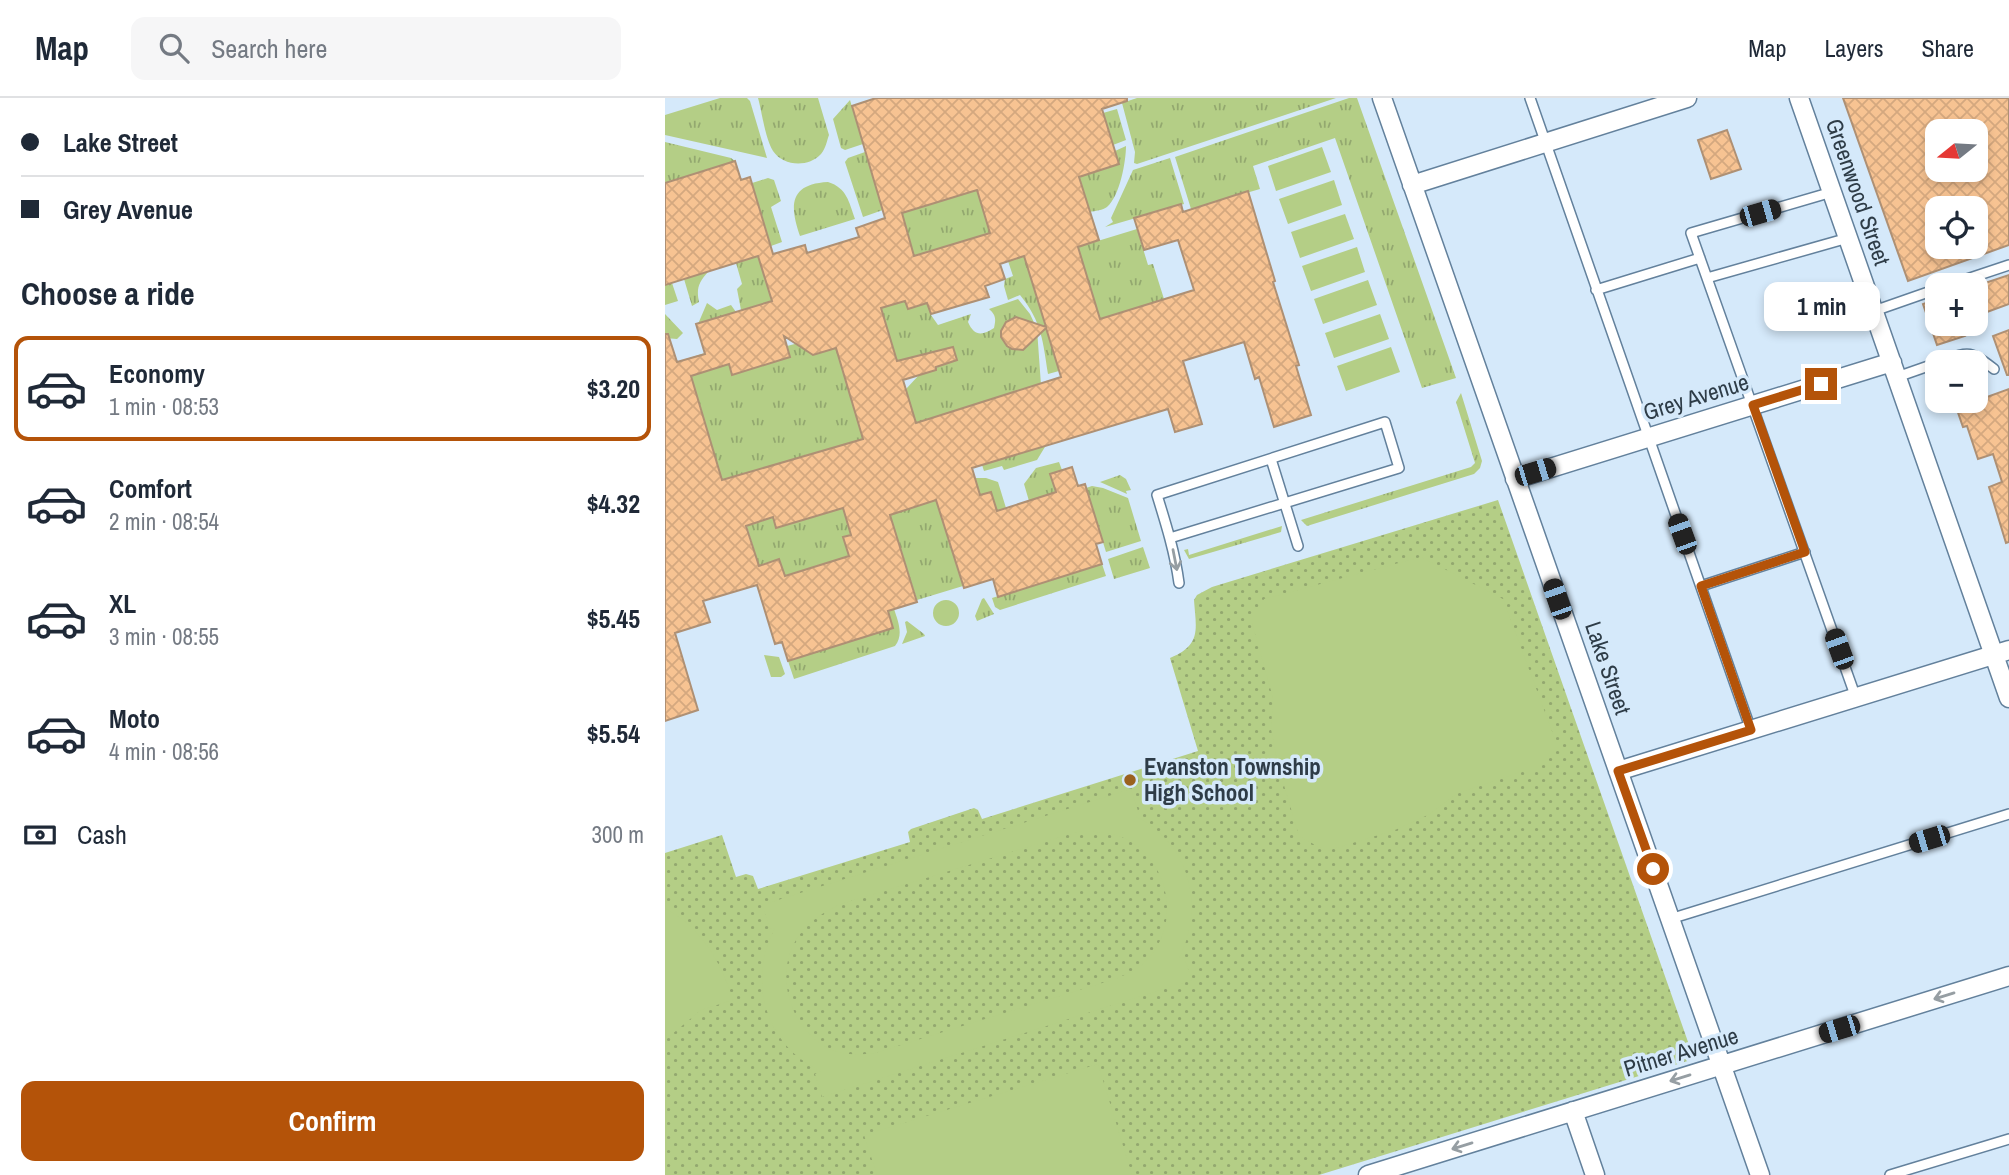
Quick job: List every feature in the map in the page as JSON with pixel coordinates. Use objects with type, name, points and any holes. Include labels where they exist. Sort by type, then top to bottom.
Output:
[{"type":"street","name":"Lake Street","points":[[1382,98],[1760,1175]]},
{"type":"street","points":[[1412,185],[1687,98]]},
{"type":"street","name":"Greenwood Street","points":[[1799,98],[1894,370],[2001,653],[2009,698]]},
{"type":"street","name":"Grey Avenue","points":[[1515,479],[1753,405],[1894,370]]},
{"type":"street","points":[[1618,771],[2001,653]]},
{"type":"street","name":"Pitner Avenue","points":[[1368,1175],[2009,976]]},
{"type":"street","points":[[1573,1111],[1595,1175]]},
{"type":"lane","points":[[1529,98],[1751,730]]},
{"type":"lane","points":[[1832,192],[1691,233],[1856,698]]},
{"type":"lane","points":[[1707,278],[1848,238]]},
{"type":"lane","points":[[1596,290],[1699,258]]},
{"type":"lane","points":[[1985,273],[2009,265]]},
{"type":"lane","points":[[1874,311],[1925,293]]},
{"type":"lane","points":[[1988,364],[1994,369]]},
{"type":"lane","points":[[1894,370],[1925,365]]},
{"type":"lane","points":[[1170,538],[1399,468],[1385,422],[1157,495],[1170,538],[1179,583]]},
{"type":"lane","points":[[1271,459],[1298,546]]},
{"type":"lane","points":[[1701,586],[1805,552]]},
{"type":"lane","points":[[1670,919],[2009,814]]},
{"type":"lane","points":[[1890,1175],[2009,1139]]},
{"type":"green space","points":[[720,98],[747,98],[750,101],[767,158],[665,135],[665,115]]},
{"type":"green space","points":[[758,98],[818,98],[829,135],[821,154],[816,159],[803,163],[789,162],[777,156],[768,139]]},
{"type":"green space","points":[[1137,98],[1336,98],[1137,164],[1134,163],[1135,152],[1122,103]]},
{"type":"green space","points":[[1349,98],[1357,98],[1456,378],[1422,388],[1335,138],[1253,166],[1260,189],[1191,209],[1175,157]]},
{"type":"green space","points":[[850,100],[863,144],[845,150],[841,148],[833,119]]},
{"type":"green space","points":[[1117,109],[1126,140],[1113,145],[1103,113]]},
{"type":"green space","points":[[665,142],[731,158],[735,161],[665,183]]},
{"type":"green space","points":[[1126,146],[1119,187],[1112,202],[1101,210],[1090,212],[1079,177],[1119,164],[1115,151]]},
{"type":"green space","points":[[1322,147],[1331,172],[1276,191],[1268,166]]},
{"type":"green space","points":[[865,152],[883,210],[863,217],[845,162],[848,158]]},
{"type":"green space","points":[[1170,158],[1184,204],[1105,227],[1113,222],[1111,218],[1133,170]]},
{"type":"green space","points":[[768,178],[774,180],[781,201],[771,207],[782,242],[771,246],[752,183]]},
{"type":"green space","points":[[1334,180],[1342,205],[1288,224],[1279,199]]},
{"type":"green space","points":[[828,182],[843,192],[855,219],[800,236],[795,216],[795,199],[805,187]]},
{"type":"green space","points":[[977,190],[991,233],[914,256],[902,213]]},
{"type":"green space","points":[[1345,214],[1354,239],[1300,258],[1291,232]]},
{"type":"green space","points":[[1137,229],[1148,265],[1153,264],[1164,299],[1100,319],[1078,247]]},
{"type":"green space","points":[[1357,247],[1365,272],[1311,291],[1302,266]]},
{"type":"green space","points":[[758,256],[772,301],[741,310],[737,289],[742,284],[736,263]]},
{"type":"green space","points":[[1024,256],[1059,371],[1048,374],[1045,352],[1033,314],[1020,295],[1008,300],[1004,286],[1005,279],[1013,276],[1008,261]]},
{"type":"green space","points":[[708,272],[699,286],[699,302],[692,306],[684,279]]},
{"type":"green space","points":[[1368,280],[1377,305],[1323,324],[1314,299]]},
{"type":"green space","points":[[672,283],[678,301],[665,305],[665,285]]},
{"type":"green space","points":[[1018,299],[1030,314],[1037,329],[1041,385],[916,423],[906,389],[919,375],[957,359],[952,347],[897,361],[881,308],[905,301],[908,309],[927,303],[938,325],[971,314],[968,322],[970,327],[982,333],[994,328],[995,317],[989,309]]},
{"type":"green space","points":[[707,303],[717,310],[731,305],[736,312],[698,324]]},
{"type":"green space","points":[[665,314],[683,333],[677,339],[665,338]]},
{"type":"green space","points":[[1380,314],[1389,339],[1334,358],[1325,333]]},
{"type":"green space","points":[[806,341],[813,355],[835,345],[865,445],[855,441],[722,480],[686,359],[705,353],[710,370],[729,364],[733,374],[790,357],[787,346]]},
{"type":"green space","points":[[1391,347],[1400,372],[1346,391],[1337,366]]},
{"type":"green space","points":[[1461,393],[1482,461],[1474,474],[1307,526],[1301,520],[1471,467],[1475,463],[1456,402]]},
{"type":"green space","points":[[1051,437],[1037,460],[1004,470],[1002,466],[984,471],[982,465],[1038,448]]},
{"type":"green space","points":[[1059,462],[1062,470],[1050,474],[1056,492],[1029,501],[1024,484],[1036,468]]},
{"type":"green space","points":[[1120,475],[1126,479],[1131,490],[1126,491],[1127,494],[1100,482]]},
{"type":"green space","points":[[975,478],[998,482],[1006,508],[996,511],[980,495]]},
{"type":"green space","points":[[1092,486],[1128,498],[1141,541],[1106,552],[1086,488]]},
{"type":"green space","points":[[839,497],[852,534],[843,538],[849,556],[785,576],[779,559],[759,566],[745,520],[754,523],[773,517],[777,528],[835,510]]},
{"type":"green space","points":[[936,500],[963,586],[917,600],[890,515]]},
{"type":"green space","points":[[1498,500],[1694,1059],[1319,1175],[665,1175],[665,853],[722,835],[736,877],[746,874],[753,876],[758,889],[910,842],[908,832],[911,829],[974,808],[982,819],[1198,751],[1170,658],[1188,648],[1195,635],[1194,600],[1197,595],[1212,587]]},
{"type":"green space","points":[[1282,526],[1281,532],[1189,559],[1184,550],[1188,549],[1189,555]]},
{"type":"green space","points":[[1143,547],[1150,568],[1114,579],[1108,559]]},
{"type":"green space","points":[[1421,557],[1503,599],[1556,742],[1545,764],[1458,793],[1430,814],[1395,830],[1326,851],[1299,836],[1278,765],[1271,729],[1273,698],[1252,623],[1264,599]]},
{"type":"green space","points":[[1102,564],[1106,576],[1000,610],[995,607],[992,598]]},
{"type":"green space","points":[[984,598],[994,614],[977,621],[975,616]]},
{"type":"green space","points":[[946,600],[955,604],[959,613],[955,622],[946,626],[937,622],[933,613],[937,604]]},
{"type":"green space","points":[[894,609],[900,633],[895,646],[794,679],[788,661],[893,628],[888,611]]},
{"type":"green space","points":[[907,621],[925,636],[902,644],[907,632]]},
{"type":"green space","points":[[764,655],[779,657],[785,674],[771,677]]},
{"type":"green space","points":[[1131,789],[1139,814],[1135,816],[1154,828],[1168,842],[1180,859],[1187,877],[1191,917],[1179,958],[1184,957],[1192,980],[822,1097],[815,1074],[821,1071],[802,1060],[786,1045],[766,1010],[762,969],[775,928],[770,929],[762,905]],"holes":[[[1077,832],[1097,832],[1124,838],[1145,853],[1156,868],[1167,902],[1166,920],[1161,938],[1152,954],[1139,967],[1115,979],[875,1053],[851,1054],[834,1051],[814,1038],[802,1025],[793,1010],[788,993],[788,959],[805,928],[817,917],[841,904]]]},
{"type":"green space","points":[[665,908],[689,925],[708,947],[716,959],[733,1000],[701,1010],[665,1040]]},
{"type":"green space","points":[[1098,1064],[1132,1175],[877,1175],[864,1135]]},
{"type":"building","points":[[876,98],[1127,98],[1127,101],[1102,109],[1119,164],[1079,177],[1099,240],[1078,247],[1100,319],[1194,290],[1178,240],[1144,250],[1134,218],[1181,204],[1183,212],[1248,191],[1311,415],[1274,427],[1259,377],[1255,379],[1244,342],[1183,361],[1202,424],[1175,432],[1168,409],[972,468],[980,495],[991,492],[997,511],[1056,492],[1050,474],[1072,467],[1078,486],[1085,484],[1103,542],[1096,544],[1102,564],[998,597],[993,579],[964,588],[936,500],[890,515],[917,602],[888,611],[893,628],[788,661],[782,642],[775,644],[757,585],[703,601],[710,622],[675,633],[698,710],[665,721],[665,334],[668,334],[677,362],[705,354],[696,324],[772,301],[758,256],[665,285],[665,183],[735,161],[741,180],[750,177],[773,254],[805,245],[807,253],[859,237],[856,228],[885,218],[852,106]],"holes":[[[977,190],[990,233],[914,256],[902,213]],[[1024,256],[1046,327],[1016,317],[1006,322],[1001,337],[1012,349],[1023,350],[1046,328],[1061,377],[916,423],[903,380],[957,360],[953,347],[897,361],[881,308],[905,301],[908,309],[927,303],[931,314],[989,297],[985,286],[1005,279],[1000,264]],[[784,336],[813,355],[836,348],[863,439],[722,480],[691,376],[729,364],[732,375],[790,357]],[[843,508],[851,535],[843,537],[849,556],[785,576],[779,559],[759,566],[746,526],[773,517],[776,528]]]},
{"type":"building","points":[[1843,98],[2009,98],[2009,245],[1988,252],[1988,196],[1925,196],[1925,259],[1970,259],[1908,281]]},
{"type":"building","points":[[1727,130],[1741,169],[1711,179],[1698,140]]},
{"type":"building","points":[[2009,275],[2009,304],[1988,312],[1988,282]]},
{"type":"building","points":[[2009,330],[2009,375],[2007,375],[1993,336]]},
{"type":"building","points":[[1934,336],[1965,336],[1937,345]]},
{"type":"building","points":[[2009,389],[2009,542],[2006,543],[1989,487],[2002,482],[1993,454],[1978,459],[1967,426],[1963,427],[1958,413],[1988,413],[1988,397]]},
{"type":"place","name":"Evanston Township High School","points":[[1130,780]]},
{"type":"route","points":[[1653,869],[1618,771],[1751,730],[1701,586],[1805,552],[1753,405],[1821,384]]}]
